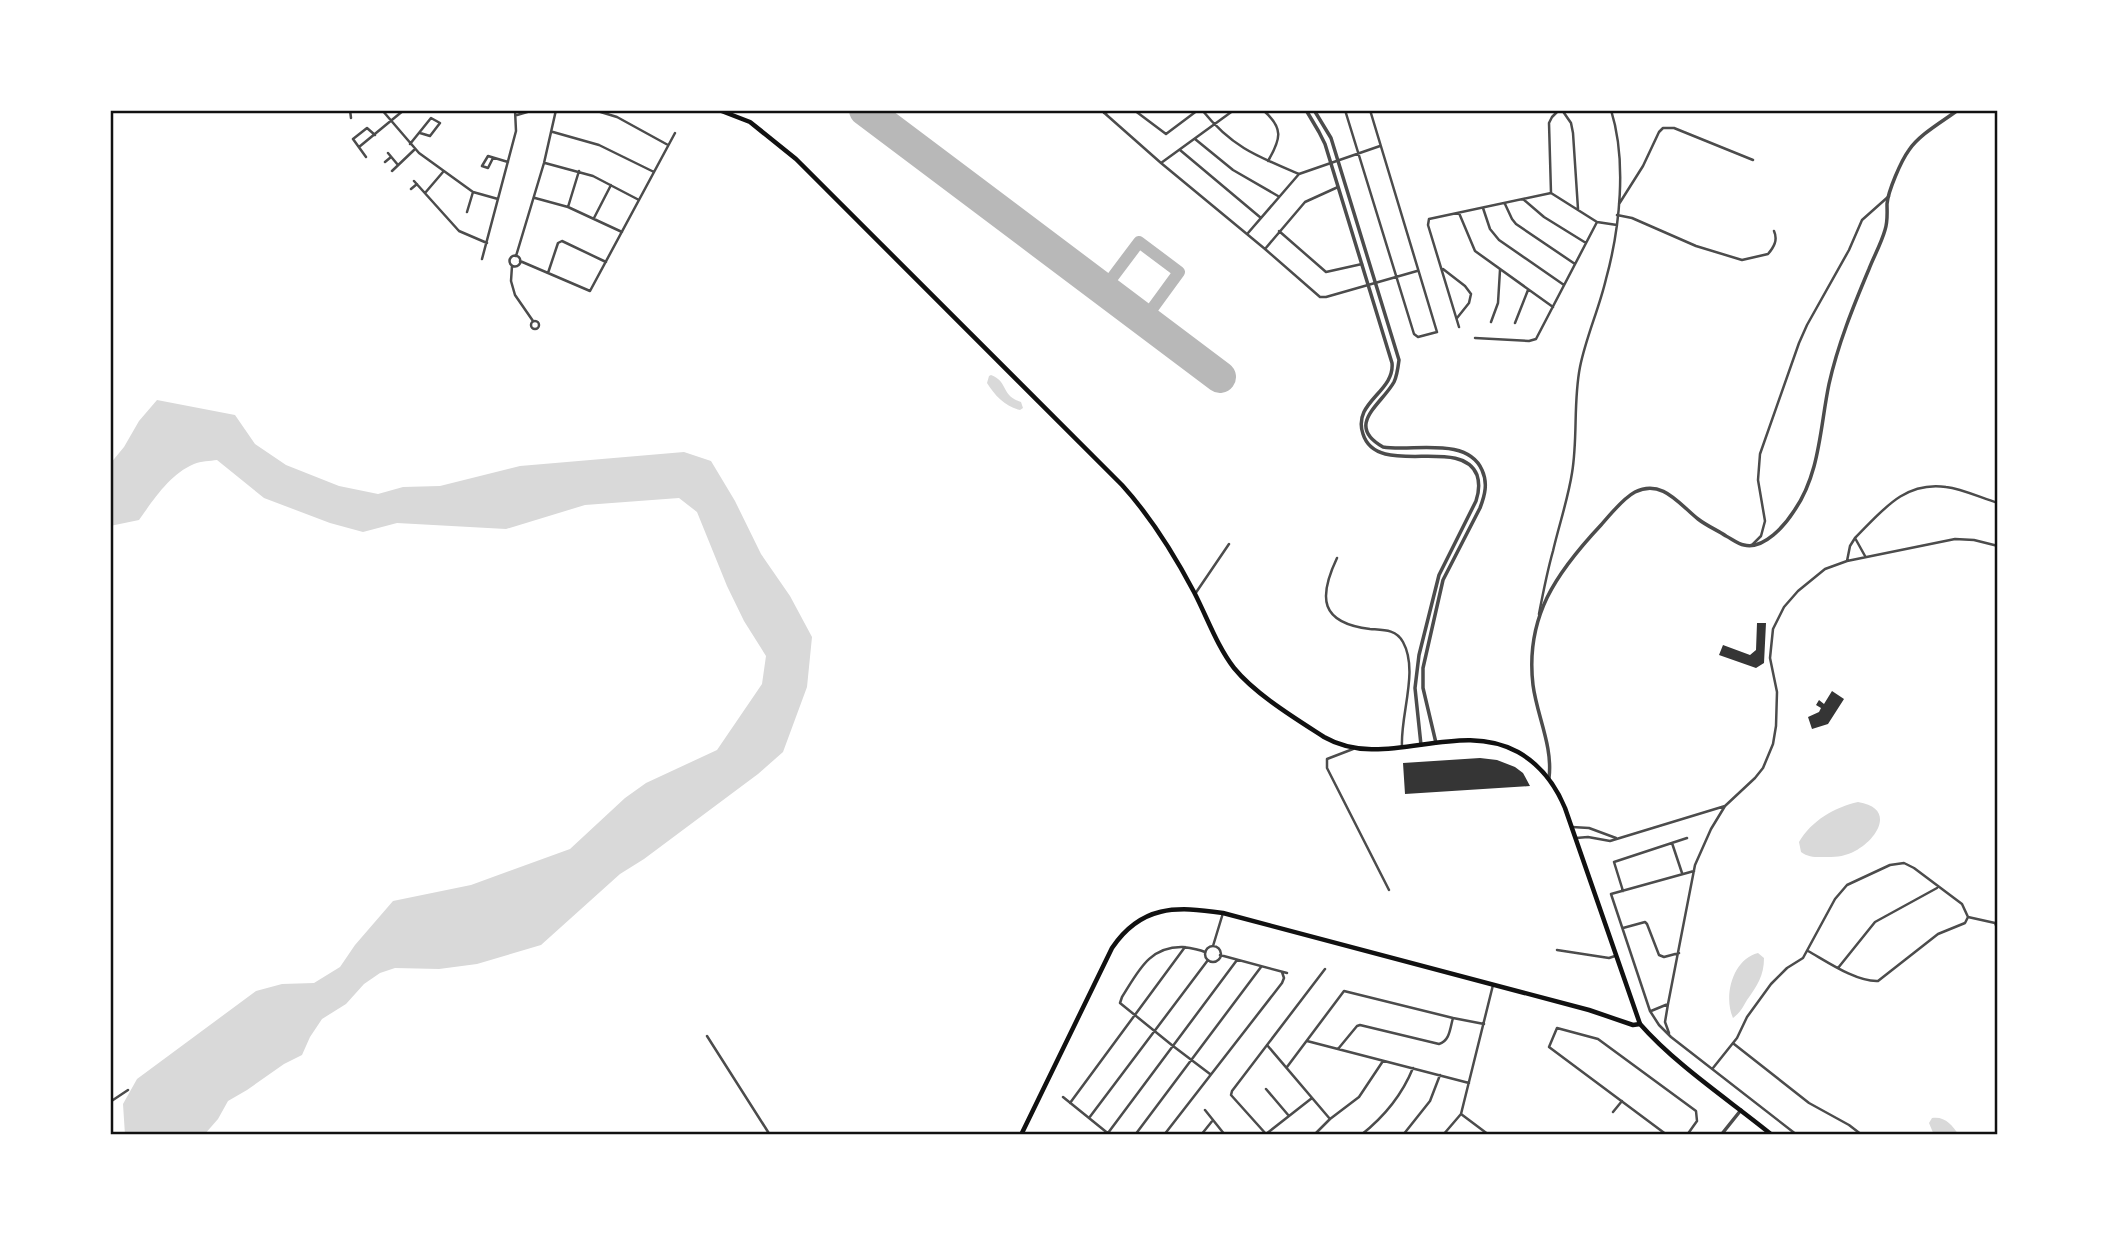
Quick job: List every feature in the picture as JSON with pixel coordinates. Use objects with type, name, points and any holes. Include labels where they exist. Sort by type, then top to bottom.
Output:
[{"type":"main road","points":[[719,110],[750,122],[796,159],[1122,485],[1142,508],[1171,552],[1227,658],[1247,682],[1335,744],[1353,749],[1382,750],[1475,740],[1502,746],[1525,756],[1549,778],[1560,795],[1572,827],[1640,1024],[1661,1046],[1772,1135]]},
{"type":"main road","points":[[1021,1135],[1104,961],[1124,932],[1142,919],[1163,911],[1189,908],[1223,913],[1589,1010],[1633,1025],[1640,1024]]},
{"type":"street","points":[[350,110],[351,118]]},
{"type":"street","points":[[382,110],[414,150],[473,192],[498,199]]},
{"type":"street","points":[[359,148],[404,110]]},
{"type":"street","points":[[482,259],[516,131],[515,113],[534,110]]},
{"type":"street","points":[[516,256],[535,198],[556,110]]},
{"type":"street","points":[[594,110],[617,117],[668,145]]},
{"type":"street","points":[[1103,112],[1114,110]]},
{"type":"street","points":[[1134,110],[1168,134],[1200,110],[1246,151],[1299,174]]},
{"type":"street","points":[[1161,163],[1234,110]]},
{"type":"street","points":[[1263,110],[1278,129],[1276,146],[1268,161]]},
{"type":"street","points":[[1306,110],[1319,132],[1331,163],[1393,369],[1386,383],[1363,411],[1360,422],[1365,440],[1376,450],[1390,454],[1461,460],[1474,470],[1479,484],[1476,501],[1434,588],[1415,688],[1421,745]]},
{"type":"street","points":[[1314,110],[1331,138],[1399,360],[1392,386],[1369,412],[1367,427],[1370,435],[1378,444],[1390,448],[1451,448],[1464,452],[1479,463],[1486,481],[1480,508],[1440,589],[1423,668],[1423,688],[1436,743]]},
{"type":"street","points":[[1345,110],[1415,335],[1420,337],[1437,332],[1370,110]]},
{"type":"street","points":[[1551,193],[1549,123],[1560,110],[1571,123],[1573,133],[1578,209]]},
{"type":"street","points":[[1549,778],[1550,762],[1533,687],[1532,643],[1572,477],[1575,405],[1581,363],[1606,282],[1617,225],[1619,153],[1617,129],[1611,110]]},
{"type":"street","points":[[1539,614],[1573,558],[1610,515],[1635,492],[1653,489],[1670,494],[1706,524],[1741,544],[1751,546],[1769,538],[1784,525],[1801,501],[1810,480],[1834,362],[1886,227],[1889,196],[1902,162],[1913,145],[1958,110]]},
{"type":"street","points":[[1103,112],[1320,297],[1418,271]]},
{"type":"street","points":[[410,144],[431,118],[440,123],[430,136],[420,133]]},
{"type":"street","points":[[366,157],[354,138],[367,128],[375,135]]},
{"type":"street","points":[[1618,207],[1663,128],[1674,128],[1753,160]]},
{"type":"street","points":[[552,132],[599,145],[654,172]]},
{"type":"street","points":[[516,256],[520,261],[590,291],[675,132]]},
{"type":"street","points":[[1195,139],[1233,170],[1279,197]]},
{"type":"street","points":[[1247,234],[1299,174],[1380,146]]},
{"type":"street","points":[[393,171],[414,150]]},
{"type":"street","points":[[1180,150],[1261,218]]},
{"type":"street","points":[[385,162],[390,155],[398,165]]},
{"type":"street","points":[[493,157],[508,162]]},
{"type":"street","points":[[544,163],[579,171],[639,200]]},
{"type":"street","points":[[568,207],[579,171]]},
{"type":"street","points":[[425,193],[443,172]]},
{"type":"street","points":[[411,189],[416,182],[459,232],[487,243]]},
{"type":"street","points":[[594,218],[611,185]]},
{"type":"street","points":[[1265,249],[1305,202],[1338,187]]},
{"type":"street","points":[[467,212],[473,192]]},
{"type":"street","points":[[1459,327],[1428,221],[1551,193],[1597,222],[1617,225]]},
{"type":"street","points":[[1751,546],[1761,536],[1765,521],[1758,470],[1762,448],[1799,343],[1849,250],[1861,220],[1889,196]]},
{"type":"street","points":[[535,198],[568,207],[622,232]]},
{"type":"street","points":[[1523,199],[1544,217],[1586,243]]},
{"type":"street","points":[[1504,204],[1516,224],[1575,264]]},
{"type":"street","points":[[1483,208],[1490,229],[1499,240],[1565,286]]},
{"type":"street","points":[[1459,213],[1473,248],[1554,307]]},
{"type":"street","points":[[1617,215],[1632,218],[1696,246],[1742,260],[1768,254],[1776,239],[1774,231]]},
{"type":"street","points":[[1475,338],[1533,341],[1538,338],[1597,222]]},
{"type":"street","points":[[1279,231],[1326,272],[1362,264]]},
{"type":"street","points":[[548,272],[558,243],[562,241],[606,261]]},
{"type":"street","points":[[516,256],[510,258],[514,295],[533,321]]},
{"type":"street","points":[[512,266],[516,266],[520,261]]},
{"type":"street","points":[[1443,269],[1471,294],[1469,303],[1457,318]]},
{"type":"street","points":[[1491,322],[1498,303],[1500,270]]},
{"type":"street","points":[[1515,323],[1528,290]]},
{"type":"street","points":[[1385,339],[1392,337]]},
{"type":"street","points":[[1847,561],[1850,546],[1856,538],[1906,491],[1928,486],[1947,487],[1998,503]]},
{"type":"street","points":[[1856,538],[1866,557]]},
{"type":"street","points":[[1671,1037],[1665,1022],[1694,871],[1701,848],[1724,806],[1760,772],[1773,744],[1777,698],[1770,646],[1775,622],[1784,607],[1825,569],[1847,561],[1955,539],[1998,546]]},
{"type":"street","points":[[1195,594],[1228,544]]},
{"type":"street","points":[[1337,558],[1326,588],[1326,603],[1330,613],[1359,626],[1396,633],[1409,655],[1401,732],[1402,747]]},
{"type":"street","points":[[1415,688],[1423,688]]},
{"type":"street","points":[[1418,717],[1429,716]]},
{"type":"street","points":[[1353,749],[1332,757],[1326,764],[1389,890]]},
{"type":"street","points":[[1576,838],[1588,837],[1606,841],[1627,837],[1724,806]]},
{"type":"street","points":[[1572,827],[1589,828],[1616,838]]},
{"type":"street","points":[[1623,891],[1614,862],[1687,838]]},
{"type":"street","points":[[1672,843],[1682,874]]},
{"type":"street","points":[[1712,1069],[1733,1043],[1747,1017],[1771,984],[1787,968],[1803,958],[1835,899],[1847,886],[1896,863],[1909,865],[1962,904],[1968,917]]},
{"type":"street","points":[[1694,871],[1611,894],[1650,1011],[1671,1037],[1797,1135]]},
{"type":"street","points":[[1839,968],[1875,922],[1939,887]]},
{"type":"street","points":[[1205,952],[1213,946],[1223,913]]},
{"type":"street","points":[[1968,917],[1995,923],[1998,930]]},
{"type":"street","points":[[1808,951],[1867,980],[1878,981],[1938,934],[1965,923],[1968,917]]},
{"type":"street","points":[[1622,928],[1645,922],[1659,955],[1664,957],[1679,953]]},
{"type":"street","points":[[1213,946],[1219,949],[1220,955]]},
{"type":"street","points":[[1205,952],[1171,947],[1154,954],[1144,964],[1120,1001],[1122,1006],[1210,1074]]},
{"type":"street","points":[[1070,1103],[1185,947]]},
{"type":"street","points":[[1556,950],[1615,957]]},
{"type":"street","points":[[1205,952],[1208,960]]},
{"type":"street","points":[[1208,960],[1214,961],[1220,955]]},
{"type":"street","points":[[1220,955],[1287,973]]},
{"type":"street","points":[[1089,1118],[1208,960]]},
{"type":"street","points":[[1063,1097],[1109,1134],[1237,960]]},
{"type":"street","points":[[1135,1135],[1261,967]]},
{"type":"street","points":[[1312,1098],[1266,1134],[1231,1095],[1325,968]]},
{"type":"street","points":[[1164,1135],[1282,983],[1282,972]]},
{"type":"street","points":[[1443,1135],[1461,1114],[1493,985]]},
{"type":"street","points":[[1287,1068],[1345,991],[1484,1024]]},
{"type":"street","points":[[1650,1011],[1668,1004]]},
{"type":"street","points":[[1338,1049],[1360,1025],[1439,1044],[1447,1038],[1453,1018]]},
{"type":"street","points":[[1667,1135],[1549,1046],[1557,1028],[1598,1039],[1696,1111],[1697,1121],[1687,1135]]},
{"type":"street","points":[[707,1036],[769,1135]]},
{"type":"street","points":[[1307,1041],[1469,1083]]},
{"type":"street","points":[[1733,1043],[1809,1103],[1862,1135]]},
{"type":"street","points":[[1267,1045],[1330,1119]]},
{"type":"street","points":[[1314,1135],[1359,1097],[1383,1061]]},
{"type":"street","points":[[1361,1135],[1381,1118],[1392,1104],[1413,1068]]},
{"type":"street","points":[[1403,1135],[1430,1101],[1440,1075]]},
{"type":"street","points":[[1266,1089],[1289,1116]]},
{"type":"street","points":[[110,1102],[128,1090]]},
{"type":"street","points":[[1614,1112],[1622,1101]]},
{"type":"street","points":[[1205,1110],[1225,1135]]},
{"type":"street","points":[[1721,1135],[1741,1110]]},
{"type":"street","points":[[1461,1114],[1489,1135]]},
{"type":"street","points":[[1201,1135],[1213,1120]]},
{"type":"street","points":[[1479,1135],[1482,1129]]},
{"type":"shaded area","points":[[991,375],[1000,381],[1010,396],[1021,402],[1023,408],[1015,409],[997,396],[987,383]]},
{"type":"shaded area","points":[[157,400],[235,415],[255,444],[286,465],[339,486],[378,494],[403,487],[440,486],[520,466],[684,452],[711,461],[735,501],[761,554],[790,596],[812,637],[807,687],[783,752],[758,774],[620,874],[541,945],[477,964],[439,969],[395,968],[380,973],[364,984],[346,1004],[322,1019],[302,1055],[228,1101],[218,1119],[204,1135],[125,1135],[123,1104],[137,1079],[256,991],[282,984],[314,983],[340,967],[393,901],[471,885],[570,849],[625,798],[646,783],[717,750],[762,684],[766,656],[744,621],[727,586],[697,512],[679,498],[585,505],[506,529],[397,523],[363,532],[330,523],[264,498],[217,460],[197,463],[177,474],[139,520],[110,526],[110,464]]},
{"type":"shaded area","points":[[1858,802],[1870,805],[1877,810],[1880,817],[1871,839],[1855,851],[1835,857],[1813,857],[1801,852],[1799,842],[1817,821],[1832,811]]},
{"type":"shaded area","points":[[1758,953],[1764,958],[1761,976],[1743,1007],[1733,1018],[1729,999],[1732,979],[1742,963]]},
{"type":"shaded area","points":[[1932,1118],[1944,1120],[1959,1135],[1934,1135],[1929,1123]]},
{"type":"building","points":[[1757,623],[1766,623],[1764,663],[1756,668],[1719,655],[1723,645],[1750,655],[1756,650]]},
{"type":"building","points":[[1832,691],[1844,699],[1828,724],[1812,729],[1808,717],[1819,712],[1821,708],[1816,705],[1819,700],[1824,704]]},
{"type":"building","points":[[1480,758],[1497,760],[1515,767],[1523,773],[1530,786],[1405,794],[1403,763]]},
{"type":"taxiway","points":[[1103,290],[1139,242],[1179,272],[1144,320]]},
{"type":"runway","points":[[865,110],[1220,377]]}]
